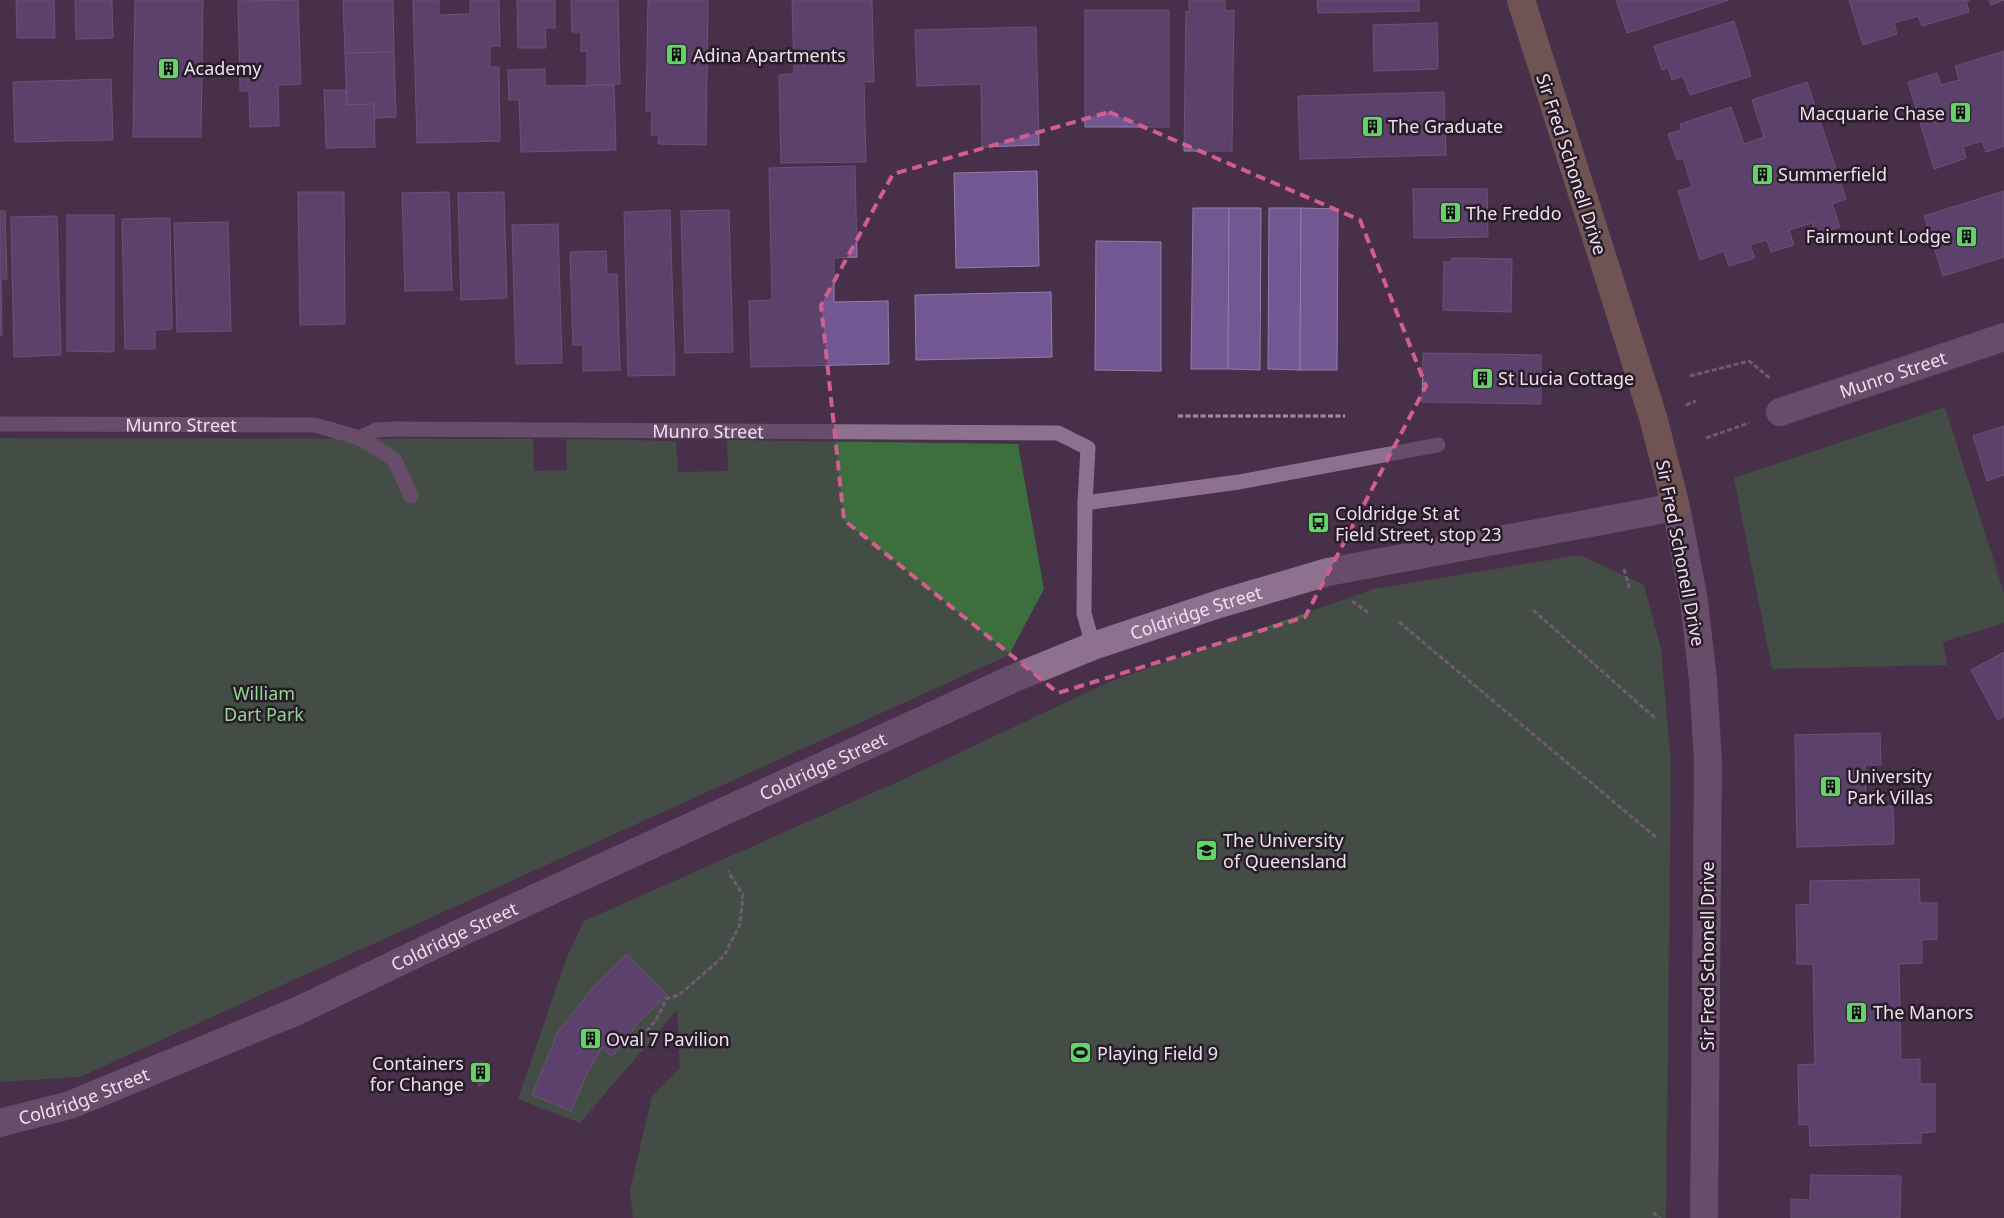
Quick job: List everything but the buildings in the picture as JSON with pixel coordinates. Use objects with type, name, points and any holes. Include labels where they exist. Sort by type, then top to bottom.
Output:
[{"type":"main road","name":"Sir Fred Schonell Drive","points":[[1520,0],[1653,417],[1676,507],[1694,601],[1703,680],[1708,762],[1704,1218]]},
{"type":"main road","name":"Munro Street","points":[[1780,412],[2004,337]]},
{"type":"main road","name":"Coldridge Street","points":[[0,1123],[70,1105],[295,1012],[466,930],[995,687],[1093,646],[1276,586],[1336,571],[1676,507]]},
{"type":"lane","name":"Munro Street","points":[[0,424],[315,425],[360,438],[394,459],[411,496]]},
{"type":"lane","name":"Munro Street","points":[[360,438],[376,430],[394,429],[1058,433],[1088,448],[1085,503]]},
{"type":"lane","points":[[1093,646],[1084,613],[1085,503],[1239,482],[1438,446]]},
{"type":"path","points":[[1690,376],[1749,361],[1775,382]]},
{"type":"path","points":[[1686,405],[1696,401]]},
{"type":"path","points":[[1178,416],[1345,416]]},
{"type":"path","points":[[1706,438],[1751,423]]},
{"type":"path","points":[[1624,569],[1630,590]]},
{"type":"path","points":[[1348,598],[1370,614]]},
{"type":"path","points":[[1533,610],[1655,718]]},
{"type":"path","points":[[1399,622],[1657,838]]},
{"type":"path","points":[[621,1047],[642,1036],[657,1020],[666,999],[679,995],[724,956],[740,924],[743,895],[728,871]]},
{"type":"path","points":[[1654,1213],[1660,1218]]},
{"type":"highlighted area","points":[[1109,112],[1360,220],[1426,386],[1305,617],[1058,693],[844,520],[821,305],[893,174]]},
{"type":"green space","points":[[1945,407],[2004,593],[2004,623],[1943,642],[1947,665],[1772,669],[1734,478]]},
{"type":"green space","name":"William Dart Park","points":[[0,438],[533,439],[534,471],[567,470],[566,439],[676,441],[678,472],[728,471],[727,440],[1018,444],[1044,589],[1009,655],[80,1077],[0,1082]]},
{"type":"green space","name":"The University of Queensland","points":[[1580,555],[1644,585],[1661,649],[1671,764],[1666,1218],[633,1218],[630,1190],[652,1096],[680,1068],[677,1010],[580,1123],[518,1099],[567,957],[584,921],[904,779],[1109,682],[1374,589]]},
{"type":"place","name":"Adina Apartments","points":[[677,55]]},
{"type":"place","name":"Academy","points":[[168,68]]},
{"type":"place","name":"Macquarie Chase","points":[[1961,113]]},
{"type":"place","name":"The Graduate","points":[[1372,126]]},
{"type":"place","name":"Summerfield","points":[[1762,174]]},
{"type":"place","name":"The Freddo","points":[[1450,213]]},
{"type":"place","name":"Fairmount Lodge","points":[[1967,236]]},
{"type":"place","name":"St Lucia Cottage","points":[[1482,378]]},
{"type":"place","name":"Coldridge St at Field Street, stop 23","points":[[1319,523]]},
{"type":"place","name":"University Park Villas","points":[[1831,786]]},
{"type":"place","name":"The University of Queensland","points":[[1207,850]]},
{"type":"place","name":"The Manors","points":[[1857,1012]]},
{"type":"place","name":"Oval 7 Pavilion","points":[[590,1039]]},
{"type":"place","name":"Playing Field 9","points":[[1081,1053]]},
{"type":"place","name":"Containers for Change","points":[[480,1073]]}]
